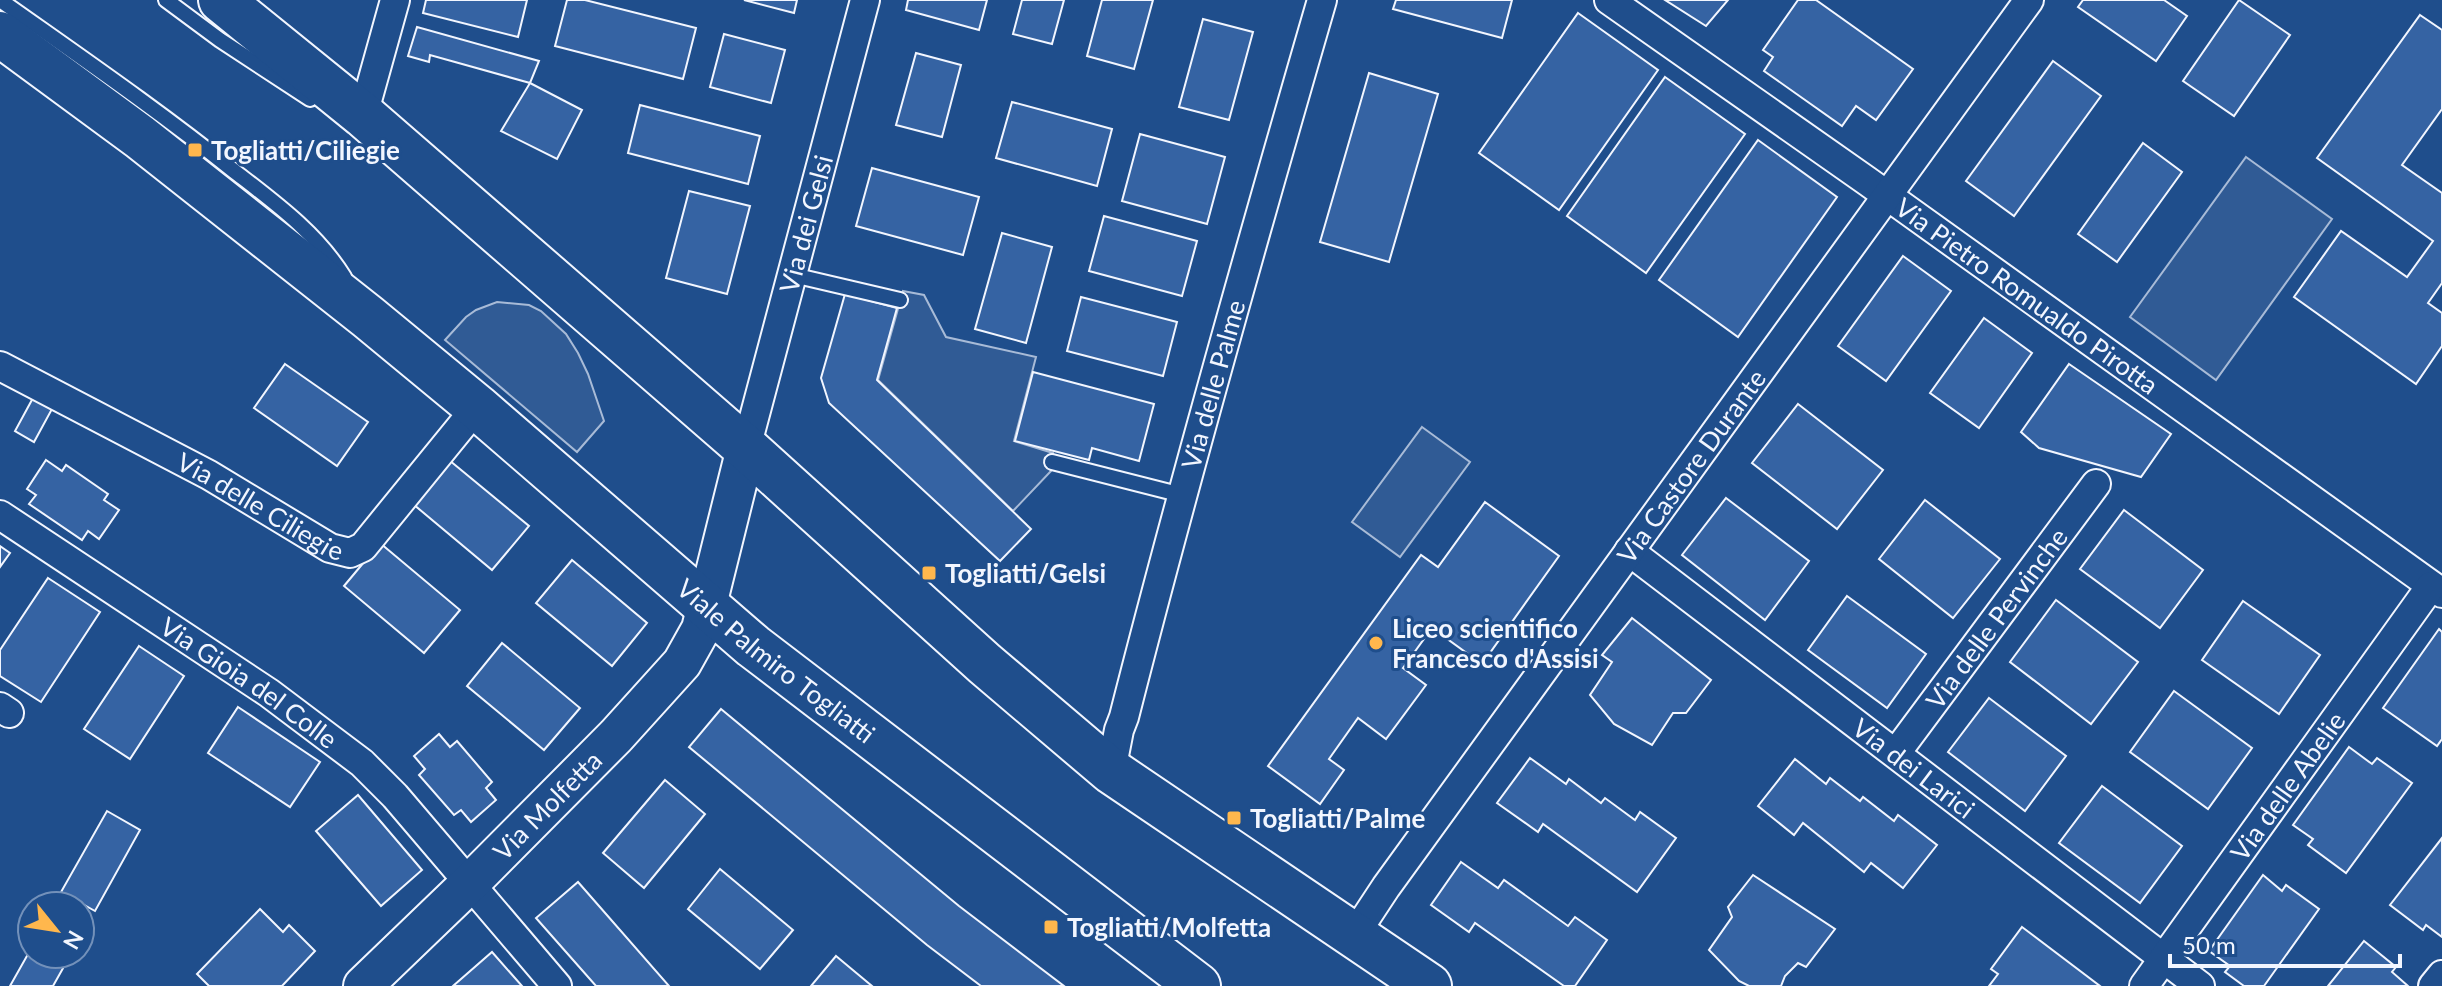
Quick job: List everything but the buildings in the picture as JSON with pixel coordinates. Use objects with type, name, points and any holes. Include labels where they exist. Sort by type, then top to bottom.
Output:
[{"type":"main road","points":[[221,0],[369,133],[746,448],[985,664],[1111,771],[1429,986]]},
{"type":"main road","name":"Viale Palmiro Togliatti","points":[[0,34],[140,137],[368,317],[753,646],[1198,986]]},
{"type":"street","points":[[369,133],[395,0]]},
{"type":"street","name":"Via dei Gelsi","points":[[746,448],[865,0]]},
{"type":"street","name":"Via delle Palme","points":[[1111,771],[1119,730],[1182,495],[1322,0]]},
{"type":"street","name":"Via Pietro Romualdo Pirotta","points":[[1609,0],[2437,589]]},
{"type":"street","name":"Via Castore Durante","points":[[1355,934],[2029,0]]},
{"type":"street","name":"Via delle Ciliegie","points":[[0,366],[209,475],[330,548],[350,553],[363,547],[477,407]]},
{"type":"street","name":"Via Molfetta","points":[[363,986],[616,736],[676,670],[695,642],[708,606],[746,448]]},
{"type":"street","name":"Via delle Pervinche","points":[[1896,753],[2096,484]]},
{"type":"street","name":"Via Gioia del Colle","points":[[0,515],[269,693],[362,763],[395,796],[557,986]]},
{"type":"street","name":"Via dei Larici","points":[[1629,551],[2200,986]]},
{"type":"street","name":"Via delle Abelie","points":[[2144,986],[2437,589]]},
{"type":"street","points":[[2433,986],[2442,975]]},
{"type":"lane","name":"Viale Palmiro Togliatti","points":[[0,0],[160,112],[287,212],[330,256],[368,317]]},
{"type":"lane","points":[[166,0],[220,40],[369,133]]},
{"type":"lane","points":[[793,275],[900,300]]},
{"type":"lane","points":[[1052,462],[1182,495]]},
{"type":"shaded area","points":[[2246,157],[2332,219],[2216,380],[2130,317]]},
{"type":"shaded area","points":[[903,291],[924,295],[946,337],[1036,357],[1014,441],[1053,453],[1051,471],[1013,511],[878,380]]},
{"type":"shaded area","points":[[497,302],[529,305],[541,311],[566,334],[578,353],[604,421],[577,452],[445,340],[466,317]]},
{"type":"shaded area","points":[[1422,427],[1470,462],[1400,557],[1352,522]]},
{"type":"place","name":"Togliatti/Ciliegie","points":[[195,150]]},
{"type":"place","name":"Togliatti/Gelsi","points":[[929,573]]},
{"type":"place","name":"Liceo scientifico Francesco d'Assisi","points":[[1376,643]]},
{"type":"place","name":"Togliatti/Palme","points":[[1234,818]]},
{"type":"place","name":"Togliatti/Molfetta","points":[[1051,927]]}]
